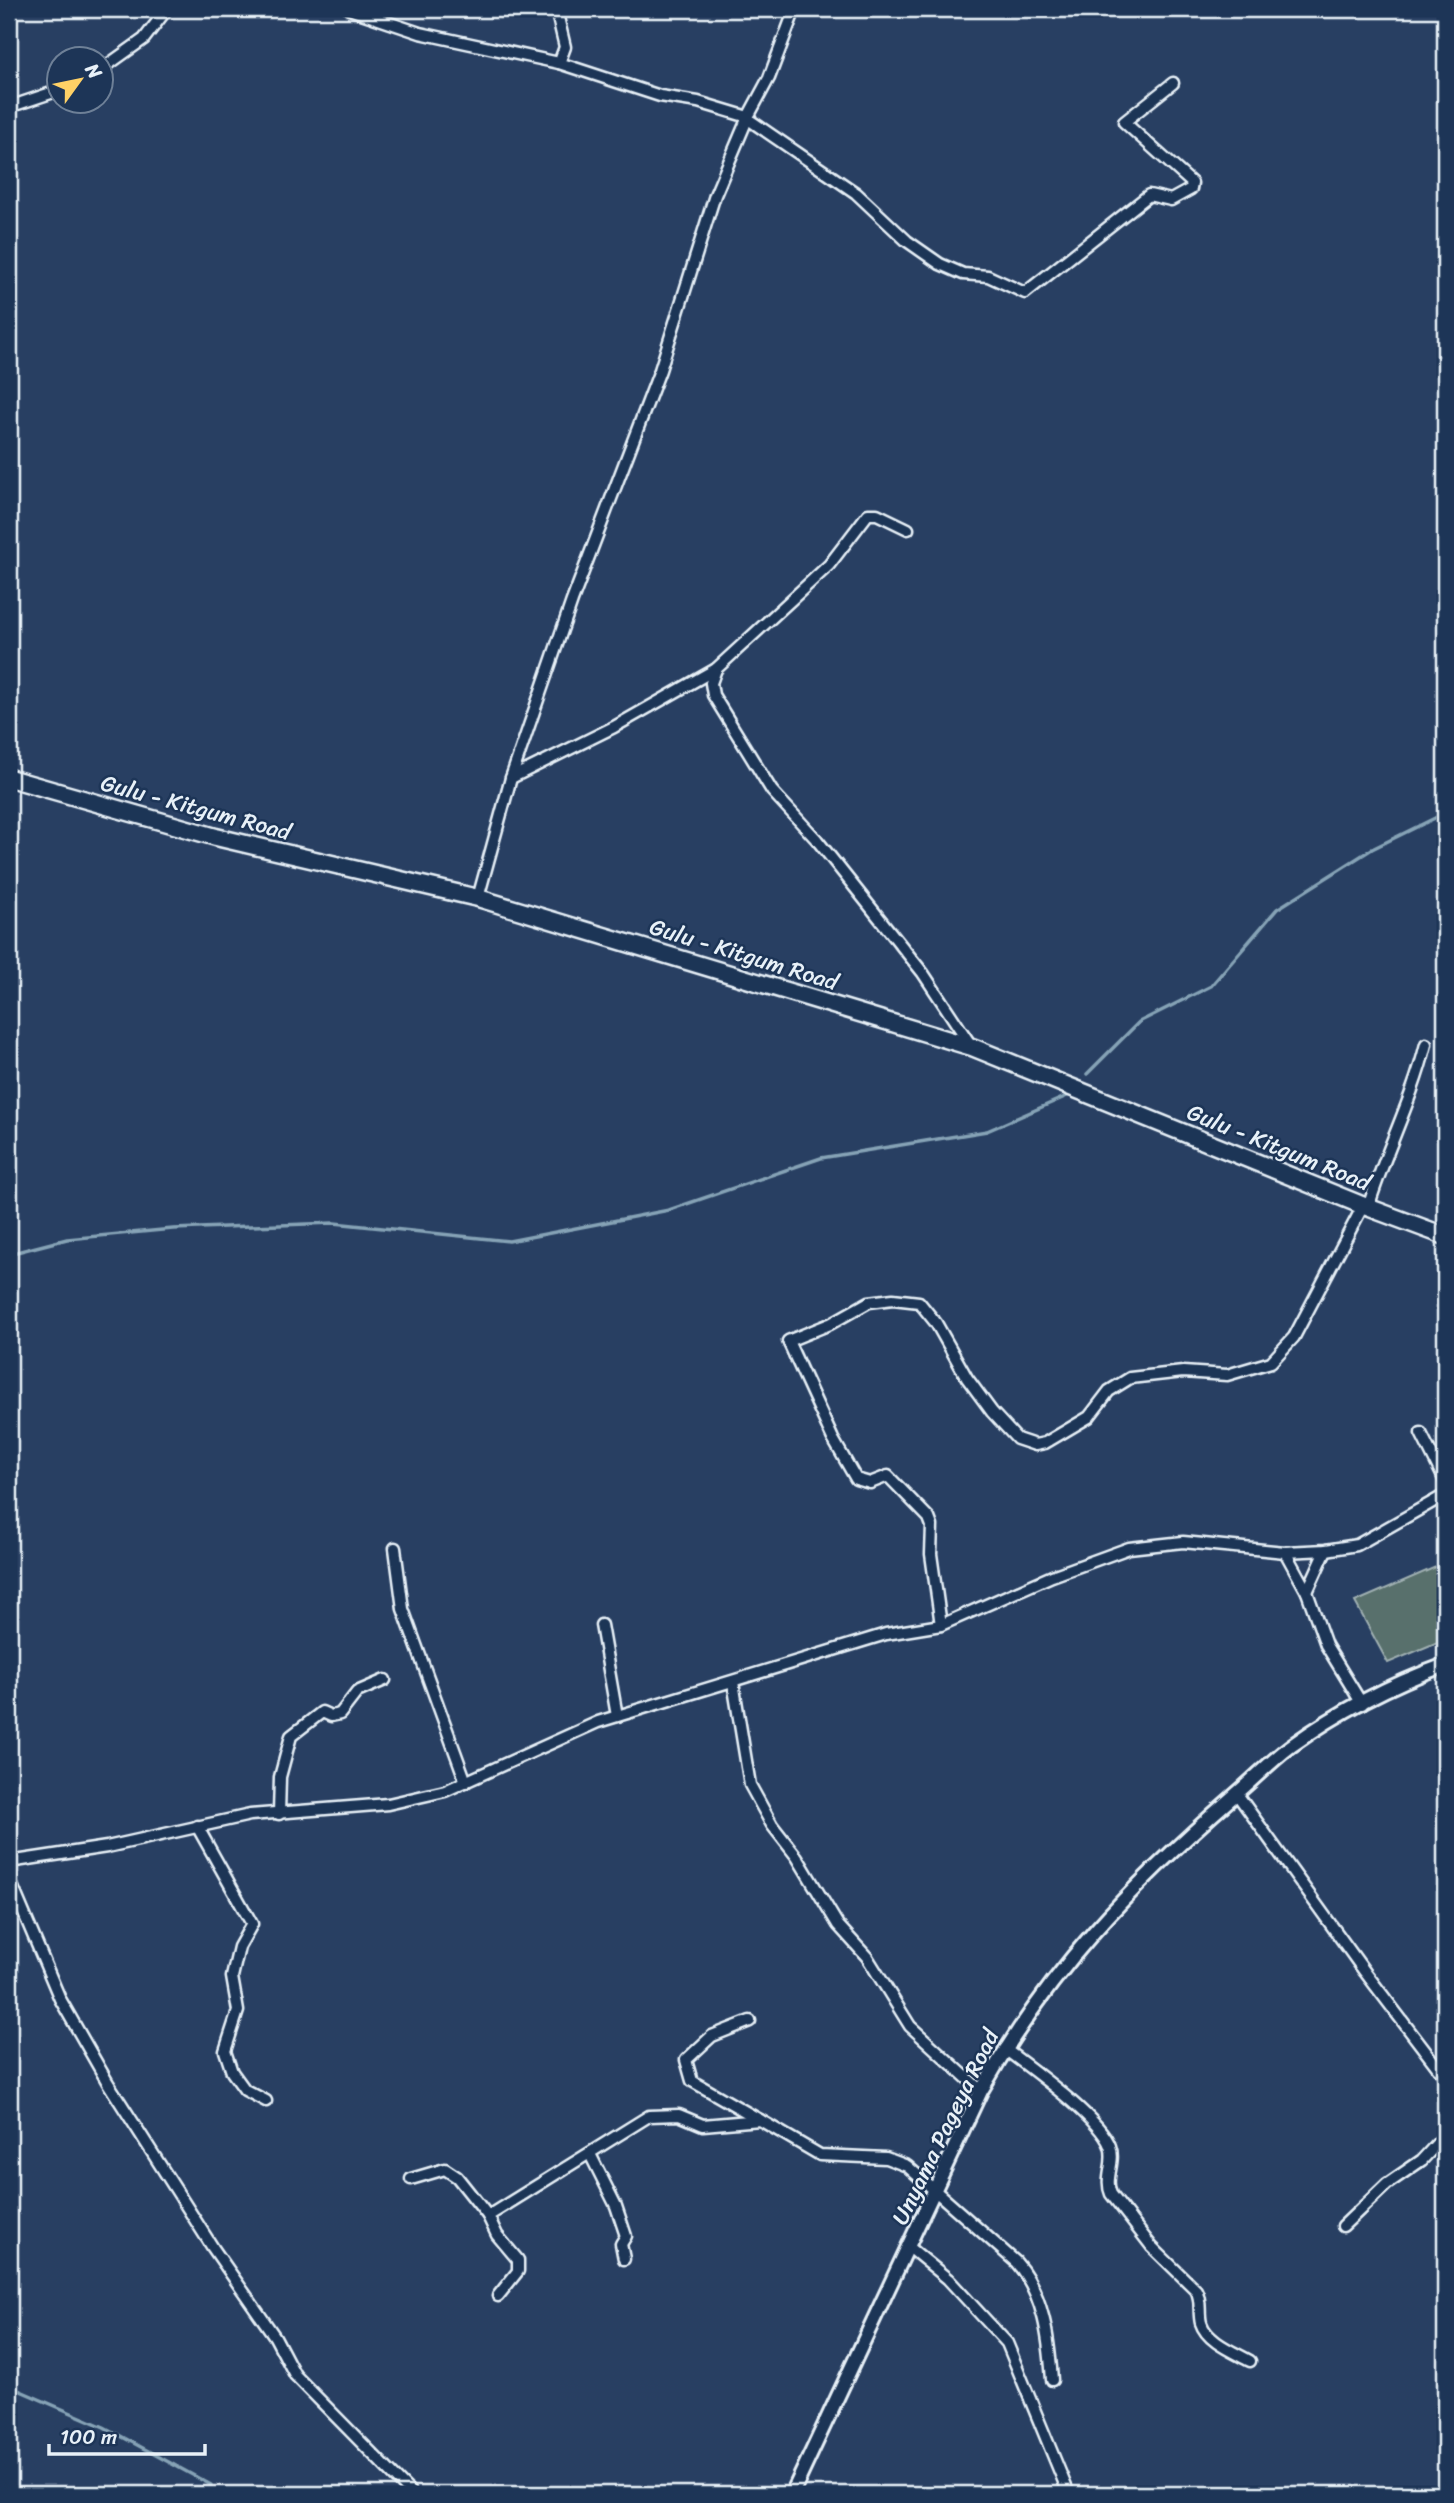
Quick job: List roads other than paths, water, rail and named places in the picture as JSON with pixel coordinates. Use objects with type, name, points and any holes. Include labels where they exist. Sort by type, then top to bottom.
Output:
[{"type":"main road","name":"Gulu - Kitgum Road","points":[[9,778],[216,837],[478,898],[972,1047],[1366,1207],[1445,1236]]},
{"type":"street","points":[[116,59],[144,39],[167,9]]},
{"type":"street","points":[[349,9],[420,33],[559,63],[660,96],[698,102],[748,118],[856,193],[907,241],[940,264],[963,274],[988,276],[1025,293],[1149,195],[1171,200],[1191,189],[1192,183],[1124,122],[1173,83]]},
{"type":"street","points":[[556,9],[565,47],[559,63]]},
{"type":"street","points":[[478,898],[511,778],[572,601],[660,370],[715,195],[748,118],[769,78],[794,9]]},
{"type":"street","points":[[9,107],[46,95]]},
{"type":"street","points":[[511,778],[614,727],[716,669],[829,565],[868,514],[877,514],[908,529]]},
{"type":"street","points":[[716,669],[712,683],[713,695],[761,775],[817,840],[923,973],[972,1047]]},
{"type":"street","points":[[941,1625],[929,1518],[888,1476],[870,1483],[856,1479],[833,1439],[788,1341],[830,1324],[869,1302],[893,1299],[919,1302],[936,1323],[967,1378],[992,1412],[1017,1439],[1035,1445],[1045,1443],[1089,1417],[1109,1391],[1130,1378],[1182,1372],[1227,1375],[1271,1362],[1294,1337],[1366,1207],[1400,1126],[1426,1044]]},
{"type":"street","points":[[1422,1433],[1445,1481]]},
{"type":"street","points":[[9,1862],[107,1847],[250,1815],[388,1804],[445,1791],[512,1763],[572,1732],[617,1716],[886,1634],[941,1625],[1052,1576],[1129,1548],[1183,1542],[1285,1552],[1357,1545],[1445,1495]]},
{"type":"street","points":[[395,1548],[403,1609],[466,1782]]},
{"type":"street","points":[[1307,1592],[1326,1550]]},
{"type":"street","points":[[1285,1552],[1307,1592],[1326,1645],[1362,1704]]},
{"type":"street","points":[[601,1625],[617,1716]]},
{"type":"street","name":"Unyama Pageya Road","points":[[792,2494],[981,2091],[1031,2010],[1121,1899],[1192,1830],[1291,1747],[1325,1723],[1415,1675],[1445,1665]]},
{"type":"street","points":[[279,1814],[280,1777],[291,1736],[322,1712],[331,1716],[341,1714],[357,1692],[385,1680]]},
{"type":"street","points":[[733,1682],[750,1785],[772,1825],[797,1857],[838,1926],[866,1957],[910,2026],[981,2091]]},
{"type":"street","points":[[1237,1794],[1365,1972],[1445,2077]]},
{"type":"street","points":[[197,1826],[252,1924],[239,1947],[232,1977],[238,2011],[225,2051],[232,2073],[245,2090],[266,2101]]},
{"type":"street","points":[[9,1878],[60,1999],[108,2083],[213,2248],[275,2337],[295,2375],[412,2494]]},
{"type":"street","points":[[750,2021],[712,2036],[686,2060],[692,2081],[820,2155],[886,2158],[906,2166],[1016,2262],[1028,2277],[1049,2336],[1052,2380]]},
{"type":"street","points":[[1005,2049],[1062,2094],[1102,2133],[1111,2149],[1107,2186],[1111,2194],[1152,2247],[1196,2290],[1201,2322],[1209,2335],[1250,2361]]},
{"type":"street","points":[[488,2217],[649,2116],[679,2115],[703,2125],[760,2120]]},
{"type":"street","points":[[1343,2226],[1387,2183],[1422,2160],[1445,2135]]},
{"type":"street","points":[[590,2155],[616,2206],[626,2236],[621,2244],[624,2259]]},
{"type":"street","points":[[411,2179],[445,2169],[457,2177],[488,2217],[497,2235],[519,2260],[518,2271],[498,2296]]},
{"type":"street","points":[[909,2247],[948,2279],[1007,2343],[1069,2494]]},
{"type":"waterway","points":[[1087,1074],[1139,1022],[1211,986],[1277,909],[1372,849],[1445,813]]},
{"type":"waterway","points":[[9,1254],[67,1239],[173,1229],[334,1223],[509,1241],[669,1210],[821,1158],[987,1131],[1074,1093]]},
{"type":"waterway","points":[[9,2386],[104,2427],[211,2485]]}]
